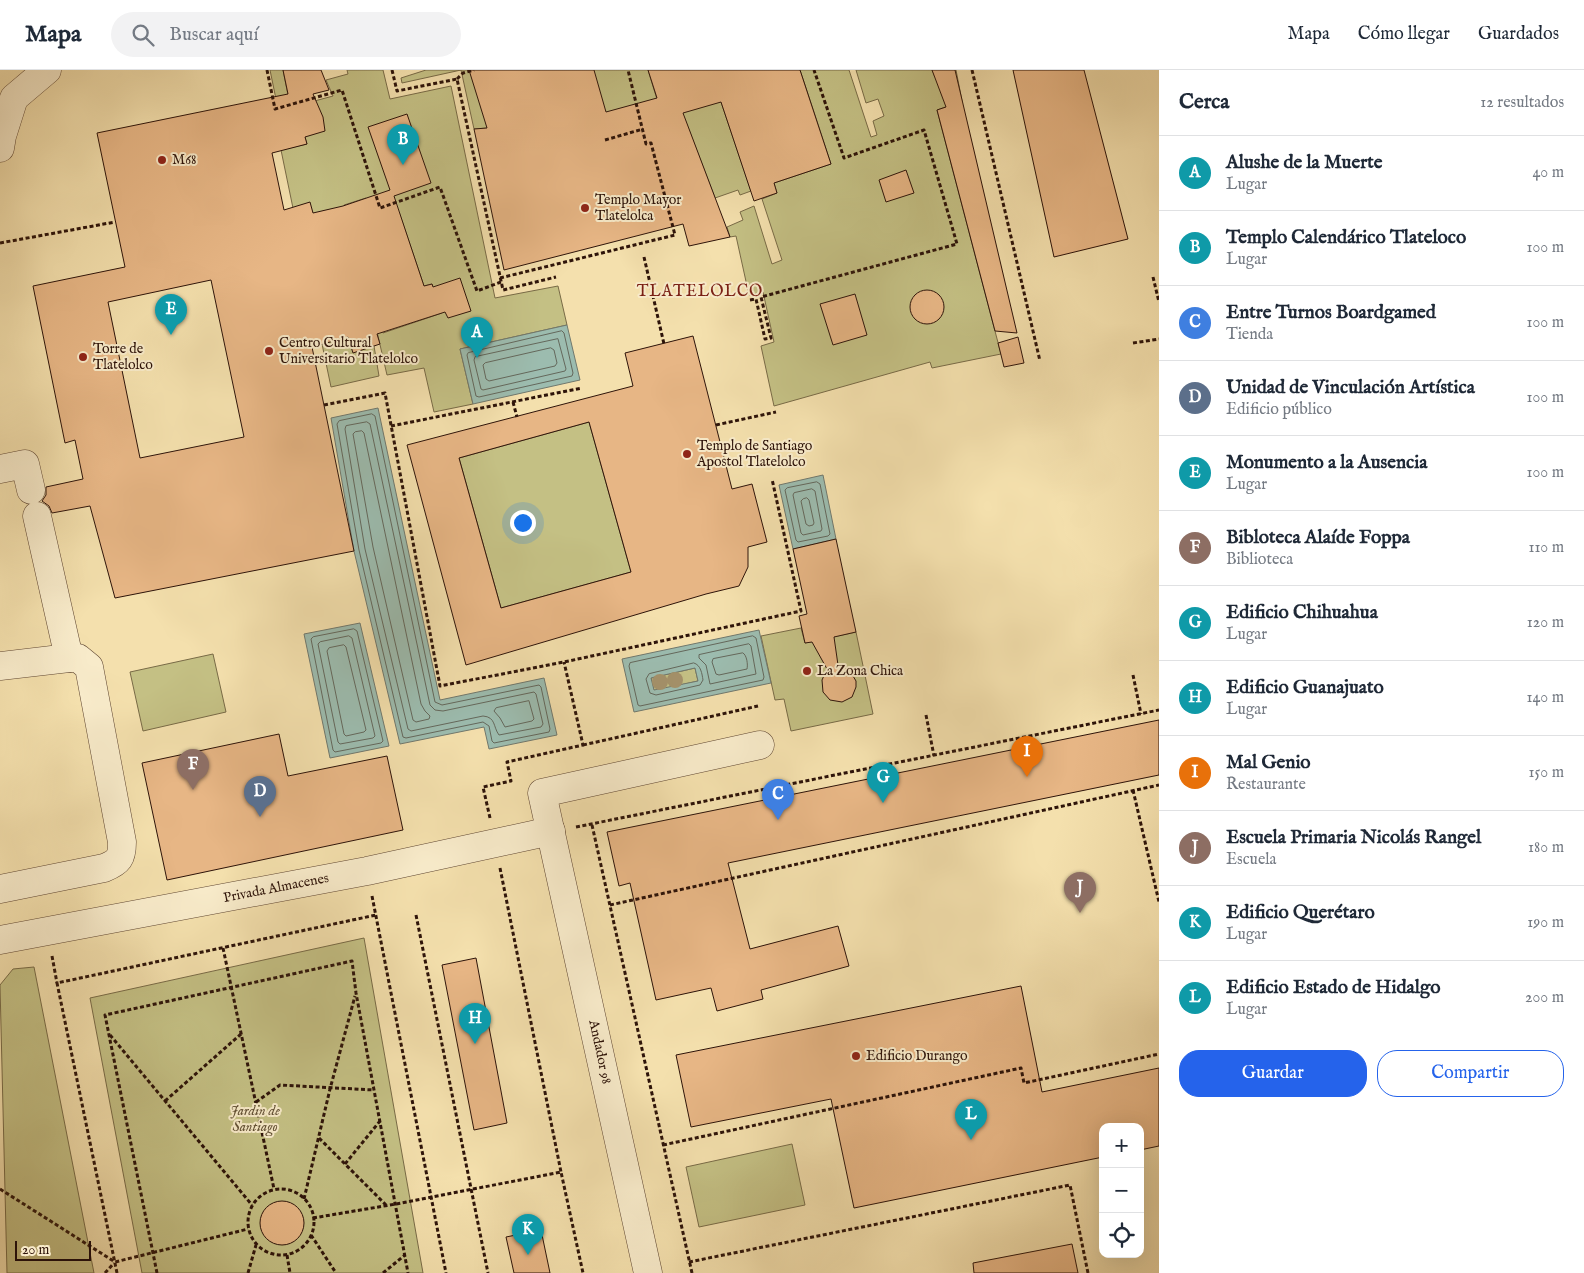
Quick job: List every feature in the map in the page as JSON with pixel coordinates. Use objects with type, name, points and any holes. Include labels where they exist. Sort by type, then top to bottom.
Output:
[{"type":"lane","points":[[0,148],[14,98],[47,70]]},
{"type":"lane","points":[[0,469],[25,464],[31,490]]},
{"type":"lane","points":[[37,516],[69,658]]},
{"type":"lane","points":[[0,666],[78,658],[89,667],[122,842],[122,851],[119,859],[104,868],[0,889]]},
{"type":"lane","name":"Andador 98","points":[[648,1273],[542,793],[760,745]]},
{"type":"lane","name":"Privada Almacenes","points":[[0,940],[368,871],[551,831]]},
{"type":"path","points":[[267,70],[275,109],[342,90],[380,208],[440,186],[477,291],[501,280],[675,235],[651,143],[646,144],[628,70]]},
{"type":"path","points":[[392,70],[397,91],[457,79],[463,74],[474,70]]},
{"type":"path","points":[[750,300],[756,299],[765,340],[771,338],[761,297],[957,244],[924,130],[844,158],[814,70]]},
{"type":"path","points":[[972,70],[1040,361]]},
{"type":"path","points":[[457,79],[503,290],[556,277]]},
{"type":"path","points":[[605,140],[642,129]]},
{"type":"path","points":[[0,243],[115,222]]},
{"type":"path","points":[[644,257],[664,344]]},
{"type":"path","points":[[1153,277],[1159,302]]},
{"type":"path","points":[[1133,343],[1159,339]]},
{"type":"path","points":[[391,426],[582,388]]},
{"type":"path","points":[[324,405],[385,394],[440,686],[801,612],[772,479]]},
{"type":"path","points":[[513,402],[517,417]]},
{"type":"path","points":[[716,425],[776,412]]},
{"type":"path","points":[[564,662],[583,746]]},
{"type":"path","points":[[1133,675],[1141,714]]},
{"type":"path","points":[[583,1273],[483,786],[511,781],[507,762],[758,706]]},
{"type":"path","points":[[692,1273],[592,825],[1159,710]]},
{"type":"path","points":[[926,715],[934,756]]},
{"type":"path","points":[[610,905],[1159,785]]},
{"type":"path","points":[[1133,790],[1159,902]]},
{"type":"path","points":[[368,871],[446,1273]]},
{"type":"path","points":[[117,1273],[57,983],[376,915]]},
{"type":"path","points":[[416,915],[488,1273]]},
{"type":"path","points":[[223,948],[274,1189]]},
{"type":"path","points":[[157,1273],[105,1015],[352,961],[356,993],[408,1273]]},
{"type":"path","points":[[304,1199],[330,1089],[356,993]]},
{"type":"path","points":[[109,1034],[252,1205]]},
{"type":"path","points":[[165,1101],[241,1034]]},
{"type":"path","points":[[663,1145],[1021,1068],[1024,1083],[1159,1054]]},
{"type":"path","points":[[256,1102],[280,1085],[374,1090]]},
{"type":"path","points":[[345,1164],[380,1121]]},
{"type":"path","points":[[319,1138],[386,1206]]},
{"type":"path","points":[[313,1218],[386,1206],[561,1172]]},
{"type":"path","points":[[689,1262],[1070,1185],[1088,1273]]},
{"type":"path","points":[[0,1189],[114,1262]]},
{"type":"path","points":[[274,1189],[286,1189],[296,1192],[311,1208],[313,1218],[313,1230],[309,1240],[301,1249],[291,1254],[280,1256],[269,1254],[257,1245],[248,1230],[247,1219],[256,1199],[274,1189]]},
{"type":"path","points":[[105,1273],[114,1262],[248,1230]]},
{"type":"path","points":[[311,1235],[336,1273]]},
{"type":"path","points":[[248,1273],[257,1245]]},
{"type":"path","points":[[287,1255],[290,1273]]},
{"type":"path","points":[[383,1273],[405,1255]]},
{"type":"green space","points":[[270,70],[283,70],[289,100],[277,104]]},
{"type":"green space","points":[[347,70],[383,70],[390,99],[451,86],[495,298],[558,286],[567,325],[460,349],[473,404],[434,412],[424,368],[387,375],[369,297],[383,333],[442,313],[432,284],[424,286],[399,212],[373,220],[366,198],[344,205],[355,237],[314,310],[281,150],[307,144],[296,106],[333,96],[326,80],[348,74]]},
{"type":"green space","points":[[426,70],[461,70],[402,83],[401,78]]},
{"type":"green space","points":[[461,70],[648,70],[663,119],[571,122],[474,129]]},
{"type":"green space","points":[[666,70],[721,102],[751,191],[740,195],[738,190],[715,198]]},
{"type":"green space","points":[[800,70],[849,70],[871,137],[877,135],[873,121],[884,116],[878,99],[866,103],[856,70],[932,70],[935,77],[956,70],[962,101],[937,110],[1001,354],[932,368],[930,362],[774,406],[761,346],[774,342],[763,292],[749,295],[736,236],[730,237],[727,227],[743,220],[740,212],[754,206],[772,264],[782,260],[762,199],[777,193],[774,183],[831,164]]},
{"type":"green space","points":[[348,337],[374,346],[379,376],[331,387],[322,344]]},
{"type":"green space","points":[[589,422],[631,572],[501,608],[459,458]]},
{"type":"green space","points":[[801,628],[805,643],[856,632],[873,714],[791,731],[784,699],[775,700],[761,636]]},
{"type":"green space","points":[[213,654],[226,712],[143,731],[130,672]]},
{"type":"green space","points":[[695,668],[698,681],[654,691],[651,678]]},
{"type":"green space","name":"Jardin de Santiago","points":[[364,938],[423,1273],[142,1273],[90,998]]},
{"type":"green space","points":[[34,967],[94,1273],[7,1273],[0,985],[13,969]]},
{"type":"green space","points":[[792,1144],[805,1205],[699,1227],[686,1167]]},
{"type":"water","points":[[567,325],[580,380],[473,404],[460,349]]},
{"type":"water","points":[[378,408],[440,700],[544,678],[557,735],[489,749],[484,727],[400,744],[354,551],[331,418]]},
{"type":"water","points":[[823,475],[836,539],[793,549],[779,485]]},
{"type":"water","points":[[360,623],[389,746],[330,758],[304,634]]},
{"type":"water","points":[[759,630],[771,683],[634,712],[622,659]],"holes":[[[695,668],[698,681],[654,690],[651,678]]]},
{"type":"building","name":"Centro Cultural Universitario Tlatelolco","points":[[283,70],[321,70],[329,90],[313,94],[323,117],[325,131],[305,137],[307,144],[272,153],[284,210],[310,202],[313,213],[343,206],[390,190],[368,127],[407,114],[431,183],[394,196],[424,286],[432,284],[433,287],[460,278],[471,311],[448,318],[445,312],[377,334],[380,344],[353,353],[348,337],[312,347],[354,551],[115,598],[90,506],[52,513],[49,506],[42,501],[46,495],[46,487],[83,479],[75,440],[65,443],[33,286],[125,267],[97,133],[288,94]],"holes":[[[211,280],[244,437],[140,458],[108,302]]]},
{"type":"building","points":[[469,70],[594,70],[606,112],[657,98],[648,70],[800,70],[831,164],[774,183],[777,193],[754,201],[721,102],[683,113],[730,237],[689,246],[683,224],[504,270],[474,129],[487,128]]},
{"type":"building","points":[[932,70],[955,70],[1017,333],[995,331],[937,110],[946,107]]},
{"type":"building","points":[[1013,70],[1084,70],[1128,239],[1054,257]]},
{"type":"building","points":[[906,170],[914,193],[886,202],[879,180]]},
{"type":"building","points":[[927,290],[939,295],[944,307],[939,319],[927,324],[915,319],[910,307],[915,295]]},
{"type":"building","points":[[855,294],[867,335],[833,345],[820,304]]},
{"type":"building","points":[[693,336],[732,489],[752,484],[767,542],[748,547],[748,567],[739,586],[466,665],[407,445],[633,386],[625,353]],"holes":[[[589,422],[631,572],[501,608],[459,458]]]},
{"type":"building","points":[[1018,337],[1024,363],[1004,367],[998,343]]},
{"type":"building","points":[[836,539],[856,632],[834,637],[838,665],[850,671],[856,681],[852,697],[842,702],[830,700],[823,692],[822,680],[827,669],[812,642],[805,643],[799,616],[807,614],[793,549]]},
{"type":"building","points":[[1159,720],[1159,775],[728,863],[750,949],[838,926],[849,966],[761,990],[763,999],[717,1011],[711,988],[656,1000],[630,883],[619,886],[607,832]]},
{"type":"building","points":[[279,734],[288,776],[387,756],[403,830],[167,880],[142,763]]},
{"type":"building","points":[[476,958],[507,1123],[474,1130],[442,965]]},
{"type":"building","points":[[1021,986],[1042,1092],[1159,1068],[1159,1146],[1144,1149],[1144,1123],[1099,1123],[1099,1158],[854,1208],[831,1099],[691,1127],[676,1055]]},
{"type":"building","points":[[286,1201],[298,1207],[303,1214],[303,1232],[298,1239],[291,1244],[278,1245],[270,1242],[263,1235],[260,1219],[263,1211],[270,1204]]},
{"type":"building","points":[[541,1230],[550,1273],[514,1273],[506,1237]]},
{"type":"building","points":[[1072,1244],[1078,1273],[974,1273],[973,1263]]},
{"type":"place","name":"M68","points":[[162,160]]},
{"type":"place","name":"Templo Calendárico Tlateloco","points":[[403,165]]},
{"type":"place","name":"Templo Mayor Tlatelolca","points":[[585,208]]},
{"type":"place","name":"Monumento a la Ausencia","points":[[171,335]]},
{"type":"place","name":"Centro Cultural Universitario Tlatelolco","points":[[269,351]]},
{"type":"place","name":"Torre de Tlatelolco","points":[[83,357]]},
{"type":"place","name":"Alushe de la Muerte","points":[[477,358]]},
{"type":"place","name":"Templo de Santiago Apostol Tlatelolco","points":[[687,454]]},
{"type":"place","name":"La Zona Chica","points":[[807,671]]},
{"type":"place","name":"Mal Genio","points":[[1027,777]]},
{"type":"place","name":"Bibloteca Alaíde Foppa","points":[[193,790]]},
{"type":"place","name":"Edificio Chihuahua","points":[[883,803]]},
{"type":"place","name":"Unidad de Vinculación Artística","points":[[260,817]]},
{"type":"place","name":"Entre Turnos Boardgamed","points":[[778,820]]},
{"type":"place","name":"Escuela Primaria Nicolás Rangel","points":[[1080,913]]},
{"type":"place","name":"Edificio Guanajuato","points":[[475,1044]]},
{"type":"place","name":"Edificio Durango","points":[[856,1056]]},
{"type":"place","name":"Edificio Estado de Hidalgo","points":[[971,1140]]},
{"type":"place","name":"Edificio Querétaro","points":[[528,1255]]},
{"type":"district","name":"TLATELOLCO","points":[[700,292]]}]
